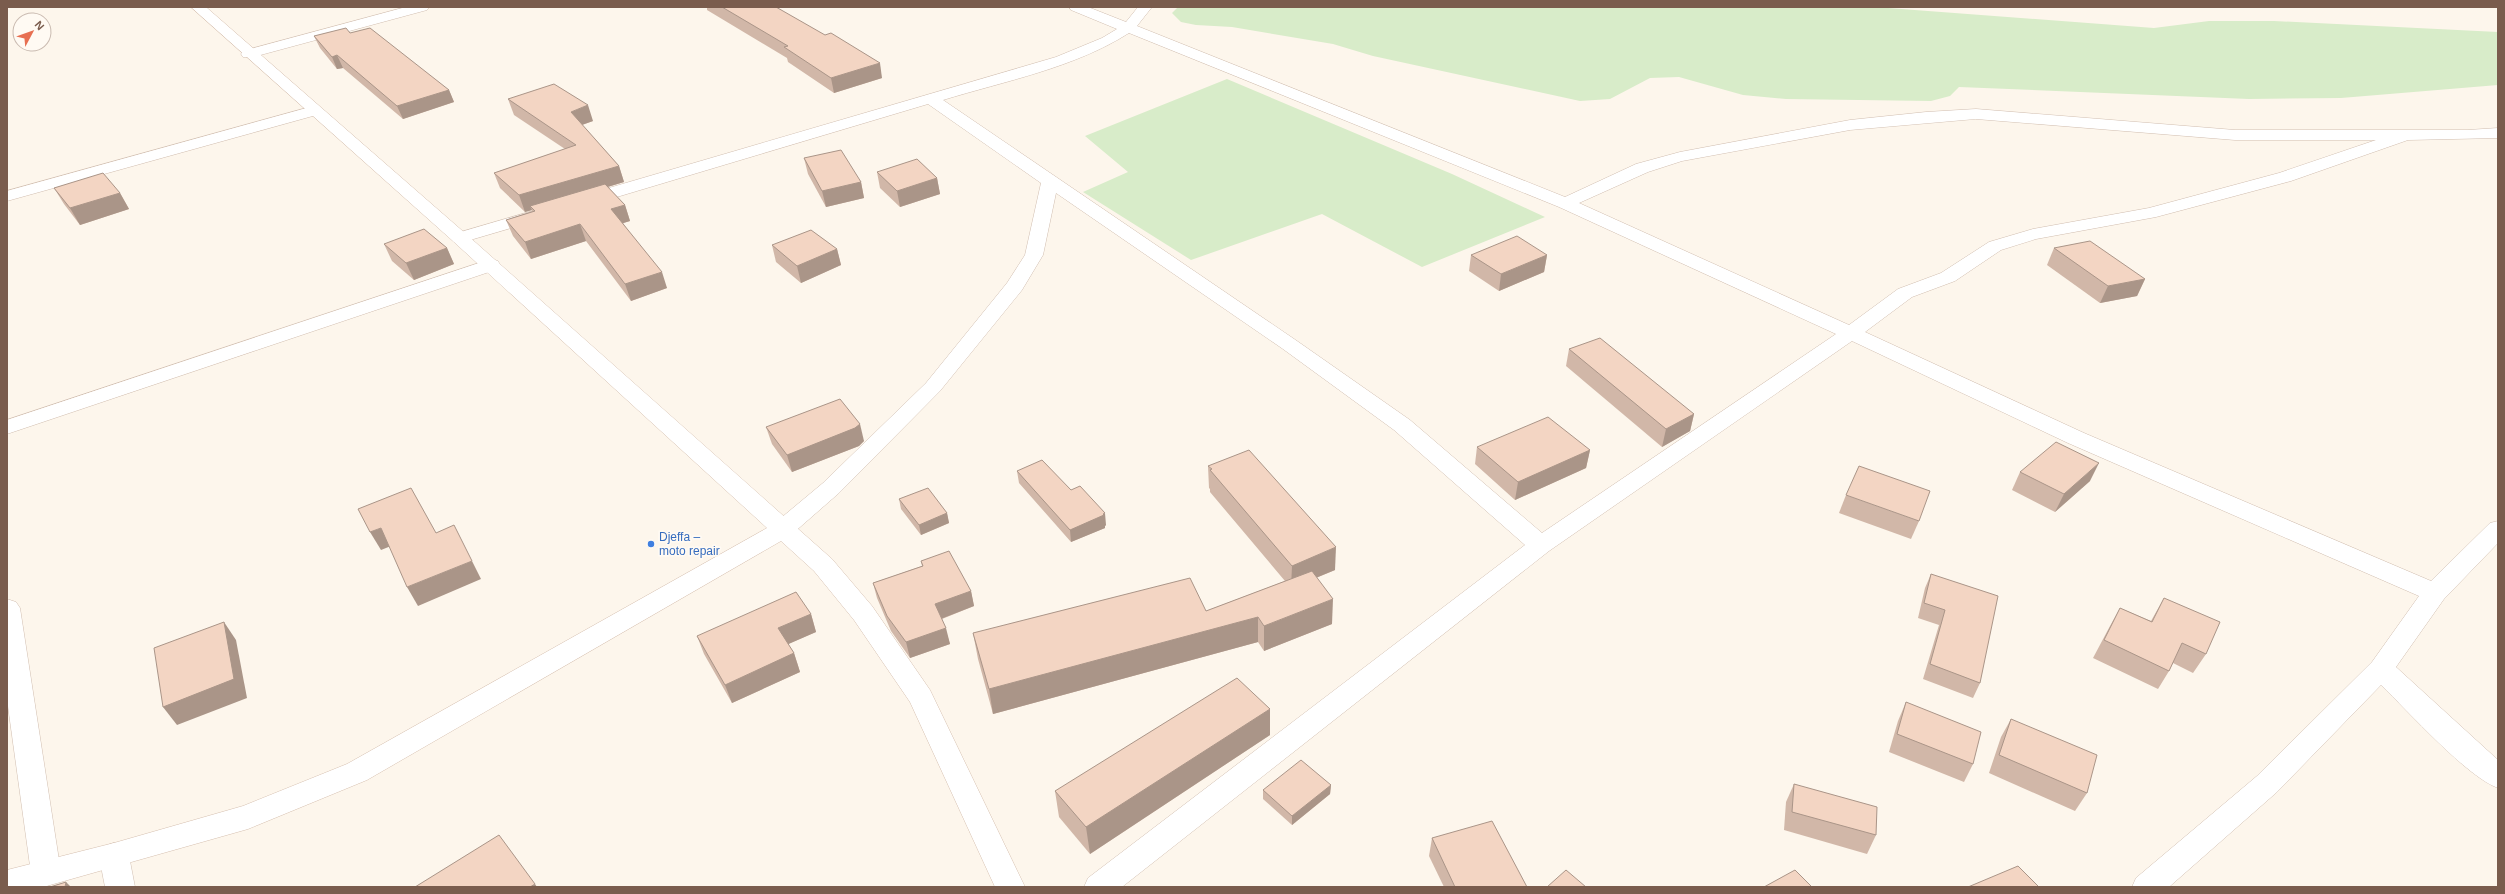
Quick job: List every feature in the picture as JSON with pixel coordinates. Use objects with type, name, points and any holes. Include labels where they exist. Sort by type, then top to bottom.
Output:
[{"type":"street","points":[[198,7],[248,54],[491,265],[823,565],[858,607],[921,697],[1010,887]]},
{"type":"street","points":[[362,7],[364,22]]},
{"type":"street","points":[[248,54],[422,7]]},
{"type":"street","points":[[1076,7],[1565,203],[1851,333],[2076,438],[2435,593]]},
{"type":"street","points":[[572,204],[931,100],[1061,60],[1107,41],[1128,28],[1145,7]]},
{"type":"street","points":[[931,100],[1290,345],[1402,425],[1541,545]]},
{"type":"street","points":[[7,196],[314,111]]},
{"type":"street","points":[[1565,203],[1642,168],[1680,157],[1850,125],[1926,117],[1976,114],[2235,135],[2402,136],[2498,133]]},
{"type":"street","points":[[1099,887],[1541,545],[1851,333],[1905,293],[1948,277],[1995,246],[2034,234],[2150,213],[2285,177],[2402,136]]},
{"type":"street","points":[[7,882],[114,856],[248,817],[357,772],[783,529],[831,488],[933,387],[1015,286],[1034,255],[1050,182]]},
{"type":"street","points":[[460,238],[550,211]]},
{"type":"street","points":[[7,427],[491,265]]},
{"type":"street","points":[[2147,887],[2267,784],[2381,669],[2435,593],[2494,537]]},
{"type":"street","points":[[7,608],[46,873]]},
{"type":"street","points":[[2381,669],[2474,757],[2498,776]]},
{"type":"street","points":[[114,856],[120,887]]},
{"type":"green space","points":[[1178,7],[1875,7],[2154,28],[2209,21],[2274,21],[2498,32],[2498,85],[2341,98],[2249,99],[1959,87],[1950,96],[1931,101],[1786,99],[1743,95],[1679,77],[1650,78],[1610,99],[1580,101],[1373,56],[1333,44],[1232,27],[1196,25],[1181,22],[1172,13]]},
{"type":"green space","points":[[1227,79],[1452,174],[1545,217],[1422,267],[1322,214],[1191,260],[1083,192],[1128,172],[1085,136]]},
{"type":"building","points":[[722,7],[776,7],[825,35],[831,33],[880,63],[831,78],[784,47],[788,46]]},
{"type":"building","points":[[346,28],[350,33],[370,28],[449,90],[397,106],[337,55],[332,57],[314,36]]},
{"type":"building","points":[[554,84],[588,105],[571,112],[619,166],[519,195],[494,173],[576,145],[508,99]]},
{"type":"building","points":[[841,150],[861,182],[822,191],[804,158]]},
{"type":"building","points":[[917,159],[937,178],[897,191],[877,172]]},
{"type":"building","points":[[103,173],[120,193],[70,208],[54,188]]},
{"type":"building","points":[[605,184],[625,205],[611,209],[662,272],[625,284],[580,224],[525,242],[506,220],[535,211],[530,206]]},
{"type":"building","points":[[424,229],[447,248],[406,263],[384,244]]},
{"type":"building","points":[[811,230],[837,249],[797,266],[772,245]]},
{"type":"building","points":[[1517,236],[1547,255],[1501,274],[1471,255]]},
{"type":"building","points":[[2090,241],[2145,279],[2108,286],[2054,248]]},
{"type":"building","points":[[1600,338],[1694,414],[1666,429],[1569,349]]},
{"type":"building","points":[[840,399],[860,424],[855,428],[787,455],[766,427]]},
{"type":"building","points":[[1548,417],[1590,450],[1518,482],[1477,447]]},
{"type":"building","points":[[2056,442],[2099,463],[2064,494],[2020,472]]},
{"type":"building","points":[[1249,450],[1336,547],[1292,566],[1208,466]]},
{"type":"building","points":[[1042,460],[1071,490],[1080,486],[1105,513],[1103,514],[1104,515],[1070,530],[1017,471]]},
{"type":"building","points":[[1859,466],[1930,491],[1919,521],[1846,495]]},
{"type":"building","points":[[411,488],[436,533],[454,525],[472,561],[407,587],[381,528],[370,532],[358,509]]},
{"type":"building","points":[[928,488],[947,513],[919,525],[899,499]]},
{"type":"building","points":[[949,551],[971,591],[935,604],[946,628],[906,642],[887,616],[873,583],[923,566],[921,561]]},
{"type":"building","points":[[1312,571],[1333,599],[1264,626],[1258,617],[989,689],[973,633],[1190,578],[1206,611]]},
{"type":"building","points":[[1931,574],[1998,596],[1980,683],[1930,664],[1945,610],[1924,603]]},
{"type":"building","points":[[796,592],[811,614],[778,628],[794,653],[725,685],[697,636]]},
{"type":"building","points":[[2164,598],[2220,622],[2206,654],[2182,643],[2169,671],[2104,640],[2120,608],[2152,622]]},
{"type":"building","points":[[224,622],[234,679],[163,707],[154,648]]},
{"type":"building","points":[[1237,678],[1270,709],[1086,827],[1055,791]]},
{"type":"building","points":[[1906,702],[1981,732],[1973,764],[1897,734]]},
{"type":"building","points":[[2011,719],[2097,755],[2087,793],[1999,755]]},
{"type":"building","points":[[1301,760],[1331,785],[1292,816],[1263,790]]},
{"type":"building","points":[[1794,784],[1877,807],[1876,835],[1792,812]]},
{"type":"building","points":[[1492,821],[1527,887],[1455,887],[1432,838]]},
{"type":"building","points":[[499,835],[535,884],[530,887],[415,887]]},
{"type":"building","points":[[2018,866],[2039,887],[1968,887]]},
{"type":"building","points":[[1566,870],[1586,887],[1547,887]]},
{"type":"building","points":[[1795,870],[1812,887],[1764,887]]},
{"type":"building","points":[[66,882],[65,887],[50,887]]},
{"type":"place","name":"Djeffa – moto repair","points":[[651,544]]}]
